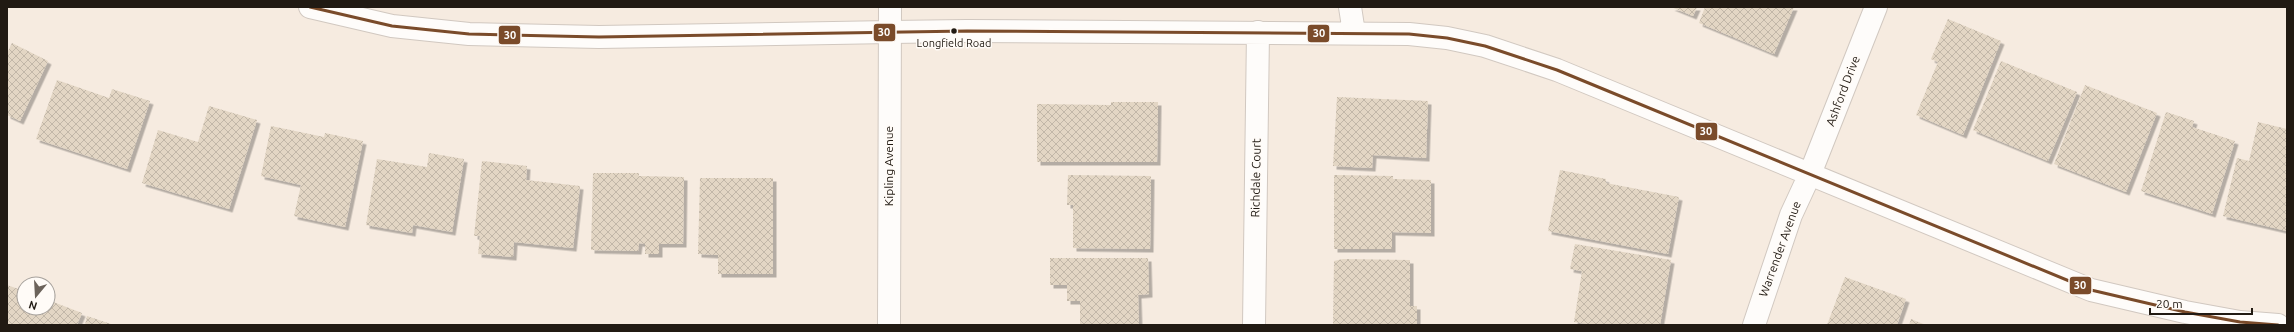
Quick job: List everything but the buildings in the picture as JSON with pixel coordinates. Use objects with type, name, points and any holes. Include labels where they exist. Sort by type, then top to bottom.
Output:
[{"type":"street","points":[[310,7],[392,26],[469,34],[599,37],[966,31],[1354,32],[1447,38],[1485,46],[1557,70],[2091,290],[2240,323],[2278,325]]},
{"type":"street","name":"Kipling Avenue","points":[[889,325],[890,7]]},
{"type":"street","points":[[1350,7],[1354,32]]},
{"type":"street","name":"Ashford Drive","points":[[1810,174],[1876,7]]},
{"type":"street","name":"Richdale Court","points":[[1254,325],[1258,32]]},
{"type":"street","name":"Warrender Avenue","points":[[1754,325],[1791,215],[1810,174]]},
{"type":"transit line","name":"30","points":[[310,7],[392,26],[469,34],[599,37],[967,31],[1409,34],[1447,38],[1485,46],[1557,70],[2091,290],[2185,312],[2240,322],[2278,325]]},
{"type":"place","name":"Longfield Road","points":[[954,31]]}]
